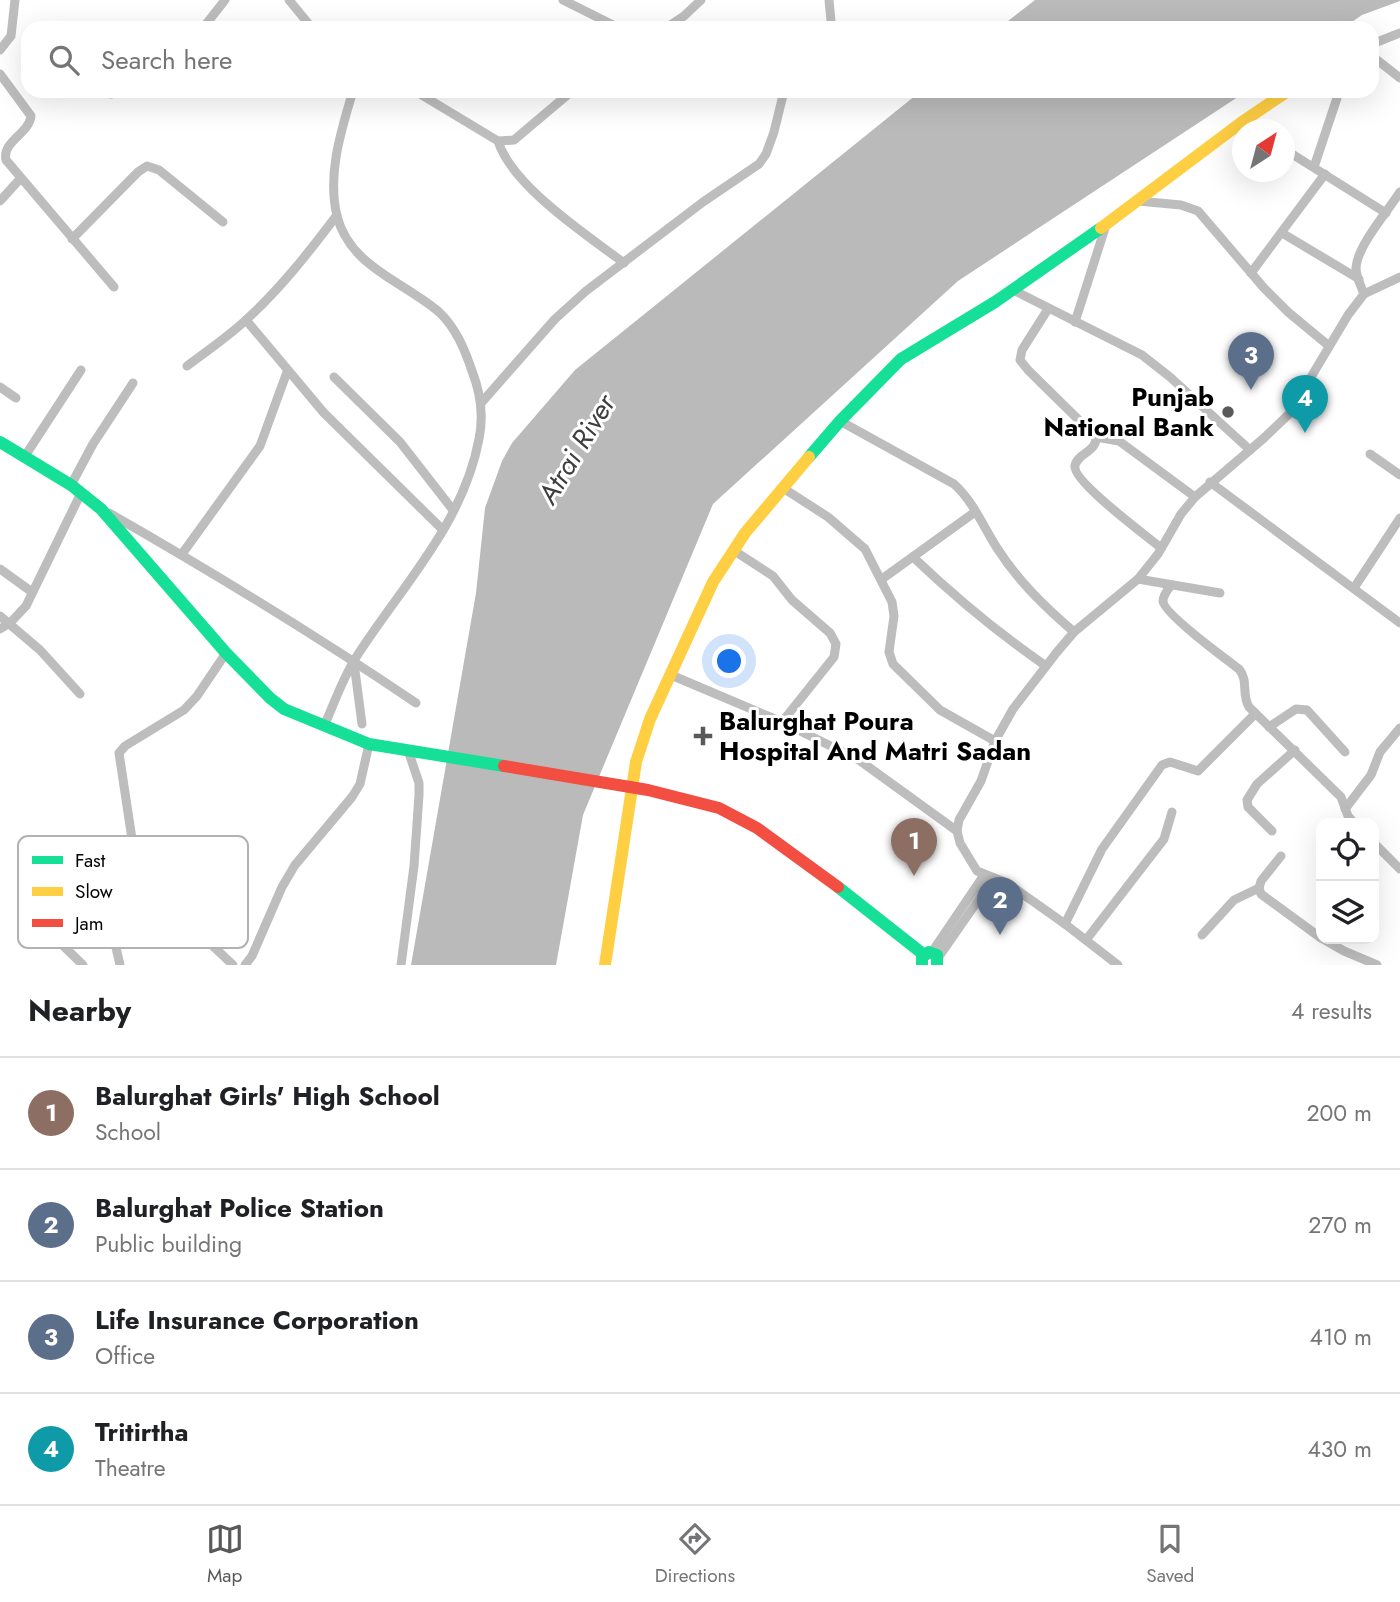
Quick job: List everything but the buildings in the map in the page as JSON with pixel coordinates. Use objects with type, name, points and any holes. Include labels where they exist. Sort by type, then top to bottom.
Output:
[{"type":"street","points":[[0,50],[11,36],[15,0]]},
{"type":"street","points":[[208,21],[225,0]]},
{"type":"street","points":[[289,0],[306,21]]},
{"type":"street","points":[[563,0],[605,21]]},
{"type":"street","points":[[676,21],[701,0]]},
{"type":"street","points":[[829,0],[831,21]]},
{"type":"street","points":[[1379,41],[1400,33]]},
{"type":"street","points":[[1379,62],[1400,78]]},
{"type":"street","points":[[0,74],[31,116],[28,127],[8,146],[4,155],[20,178],[114,287]]},
{"type":"street","points":[[324,726],[354,661],[423,565],[453,510],[474,461],[480,438],[482,402],[463,345],[448,321],[372,267],[352,245],[337,215],[335,163],[352,98]]},
{"type":"street","points":[[427,98],[498,141],[514,140],[564,98]]},
{"type":"street","points":[[482,402],[555,319],[586,291],[703,202],[759,164],[769,148],[782,98]]},
{"type":"street","points":[[1256,119],[1280,98]]},
{"type":"street","points":[[1314,167],[1337,98]]},
{"type":"street","points":[[605,965],[636,762],[650,719],[713,582],[745,533],[839,421],[901,359],[1013,290],[1232,137]]},
{"type":"street","points":[[498,141],[502,155],[520,178],[564,218],[624,263]]},
{"type":"street","points":[[1295,156],[1386,213]]},
{"type":"street","points":[[72,239],[147,166],[159,170],[223,222]]},
{"type":"street","points":[[1251,273],[1325,174]]},
{"type":"street","points":[[0,201],[20,178]]},
{"type":"street","points":[[1364,295],[1356,271],[1361,253],[1400,192]]},
{"type":"street","points":[[1139,201],[1181,205],[1198,211],[1288,312],[1329,346]]},
{"type":"street","points":[[187,366],[246,320],[306,256],[337,215]]},
{"type":"street","points":[[1075,322],[1106,225]]},
{"type":"street","points":[[1282,233],[1359,280]]},
{"type":"street","points":[[1118,965],[1065,923],[1007,883],[977,871],[960,843],[957,831],[959,820],[981,781],[995,741],[1013,709],[1046,666],[1074,632],[1138,579],[1195,497],[1289,414],[1329,346],[1364,295],[1398,281]]},
{"type":"street","points":[[1013,290],[1133,350],[1160,368],[1250,450]]},
{"type":"street","points":[[1048,309],[1022,349],[1020,359],[1028,370],[1096,437],[1119,440],[1195,497]]},
{"type":"street","points":[[246,320],[287,372],[353,443],[443,530]]},
{"type":"street","points":[[26,456],[81,370]]},
{"type":"street","points":[[182,554],[260,446],[287,372]]},
{"type":"street","points":[[334,377],[400,442],[453,510]]},
{"type":"street","points":[[0,629],[19,616],[32,592],[93,444],[133,383]]},
{"type":"street","points":[[0,387],[16,398]]},
{"type":"street","points":[[839,421],[954,484],[1024,586],[1074,632]]},
{"type":"street","points":[[1096,437],[1093,447],[1075,464],[1075,472],[1111,509],[1161,548]]},
{"type":"street","points":[[3,445],[26,456],[102,509],[182,554],[354,661],[416,703]]},
{"type":"street","points":[[1370,454],[1400,475]]},
{"type":"street","points":[[1210,482],[1400,623]]},
{"type":"street","points":[[783,488],[828,517],[865,549],[892,601],[894,616],[889,652],[893,664],[940,709],[995,741]]},
{"type":"street","points":[[102,509],[226,653],[270,698],[284,709],[324,726],[369,744],[648,790],[719,808],[758,828],[931,959],[987,876]]},
{"type":"street","points":[[882,579],[975,512]]},
{"type":"street","points":[[1354,588],[1400,518]]},
{"type":"street","points":[[733,550],[774,576],[792,600],[830,634],[836,644],[834,657],[782,722]]},
{"type":"street","points":[[913,557],[956,597],[1046,666]]},
{"type":"street","points":[[0,569],[32,592]]},
{"type":"street","points":[[1138,579],[1220,593]]},
{"type":"street","points":[[1171,585],[1164,598],[1165,606],[1239,669],[1245,679],[1246,703],[1341,797],[1351,818]]},
{"type":"street","points":[[0,616],[40,650],[80,694]]},
{"type":"street","points":[[130,836],[119,753],[125,746],[184,710],[197,696],[226,653]]},
{"type":"street","points":[[354,661],[362,724]]},
{"type":"street","points":[[671,676],[782,722],[859,760],[957,831]]},
{"type":"street","points":[[1269,727],[1296,709],[1307,710],[1345,752]]},
{"type":"street","points":[[1065,923],[1102,849],[1162,765],[1170,762],[1198,771],[1255,714]]},
{"type":"street","points":[[1345,809],[1371,775],[1380,752],[1400,729]]},
{"type":"street","points":[[248,964],[282,887],[295,866],[360,784],[369,744]]},
{"type":"street","points":[[401,965],[412,890],[419,794],[411,750]]},
{"type":"street","points":[[1272,831],[1248,807],[1247,800],[1257,784],[1295,750]]},
{"type":"street","points":[[1086,940],[1164,839],[1172,812]]},
{"type":"street","points":[[1379,848],[1400,869]]},
{"type":"street","points":[[1202,935],[1234,901],[1259,888],[1261,881],[1281,856]]},
{"type":"street","points":[[1259,888],[1267,899],[1316,934]]},
{"type":"street","points":[[1332,944],[1377,965]]},
{"type":"street","points":[[66,948],[83,965]]},
{"type":"street","points":[[215,948],[233,965]]},
{"type":"water","points":[[1035,0],[1400,0],[1353,21],[1008,21]]},
{"type":"water","name":"Atrai River","points":[[912,98],[1236,98],[958,281],[713,504],[583,815],[556,965],[411,965],[476,593],[485,508],[502,461],[512,443],[575,370]]},
{"type":"traffic: fast","points":[[809,457],[901,359],[995,302],[1101,228]]},
{"type":"traffic: fast","points":[[0,442],[71,485],[101,509],[226,653],[284,709],[369,744],[504,766]]},
{"type":"traffic: fast","points":[[838,887],[923,954]]},
{"type":"traffic: fast","points":[[922,965],[922,957],[929,952],[937,955],[937,965]]},
{"type":"traffic: slow","points":[[1101,228],[1278,98]]},
{"type":"traffic: slow","points":[[605,965],[636,762],[650,719],[713,582],[745,533],[809,457]]},
{"type":"traffic: jam","points":[[504,766],[648,790],[719,808],[757,828],[838,887]]},
{"type":"place","name":"Life Insurance Corporation","points":[[1251,390]]},
{"type":"place","name":"Punjab National Bank","points":[[1228,412]]},
{"type":"place","name":"Tritirtha","points":[[1305,433]]},
{"type":"place","name":"Balurghat Poura Hospital And Matri Sadan","points":[[703,736]]},
{"type":"place","name":"Balurghat Girls' High School","points":[[914,876]]},
{"type":"place","name":"Balurghat Police Station","points":[[1000,935]]}]
